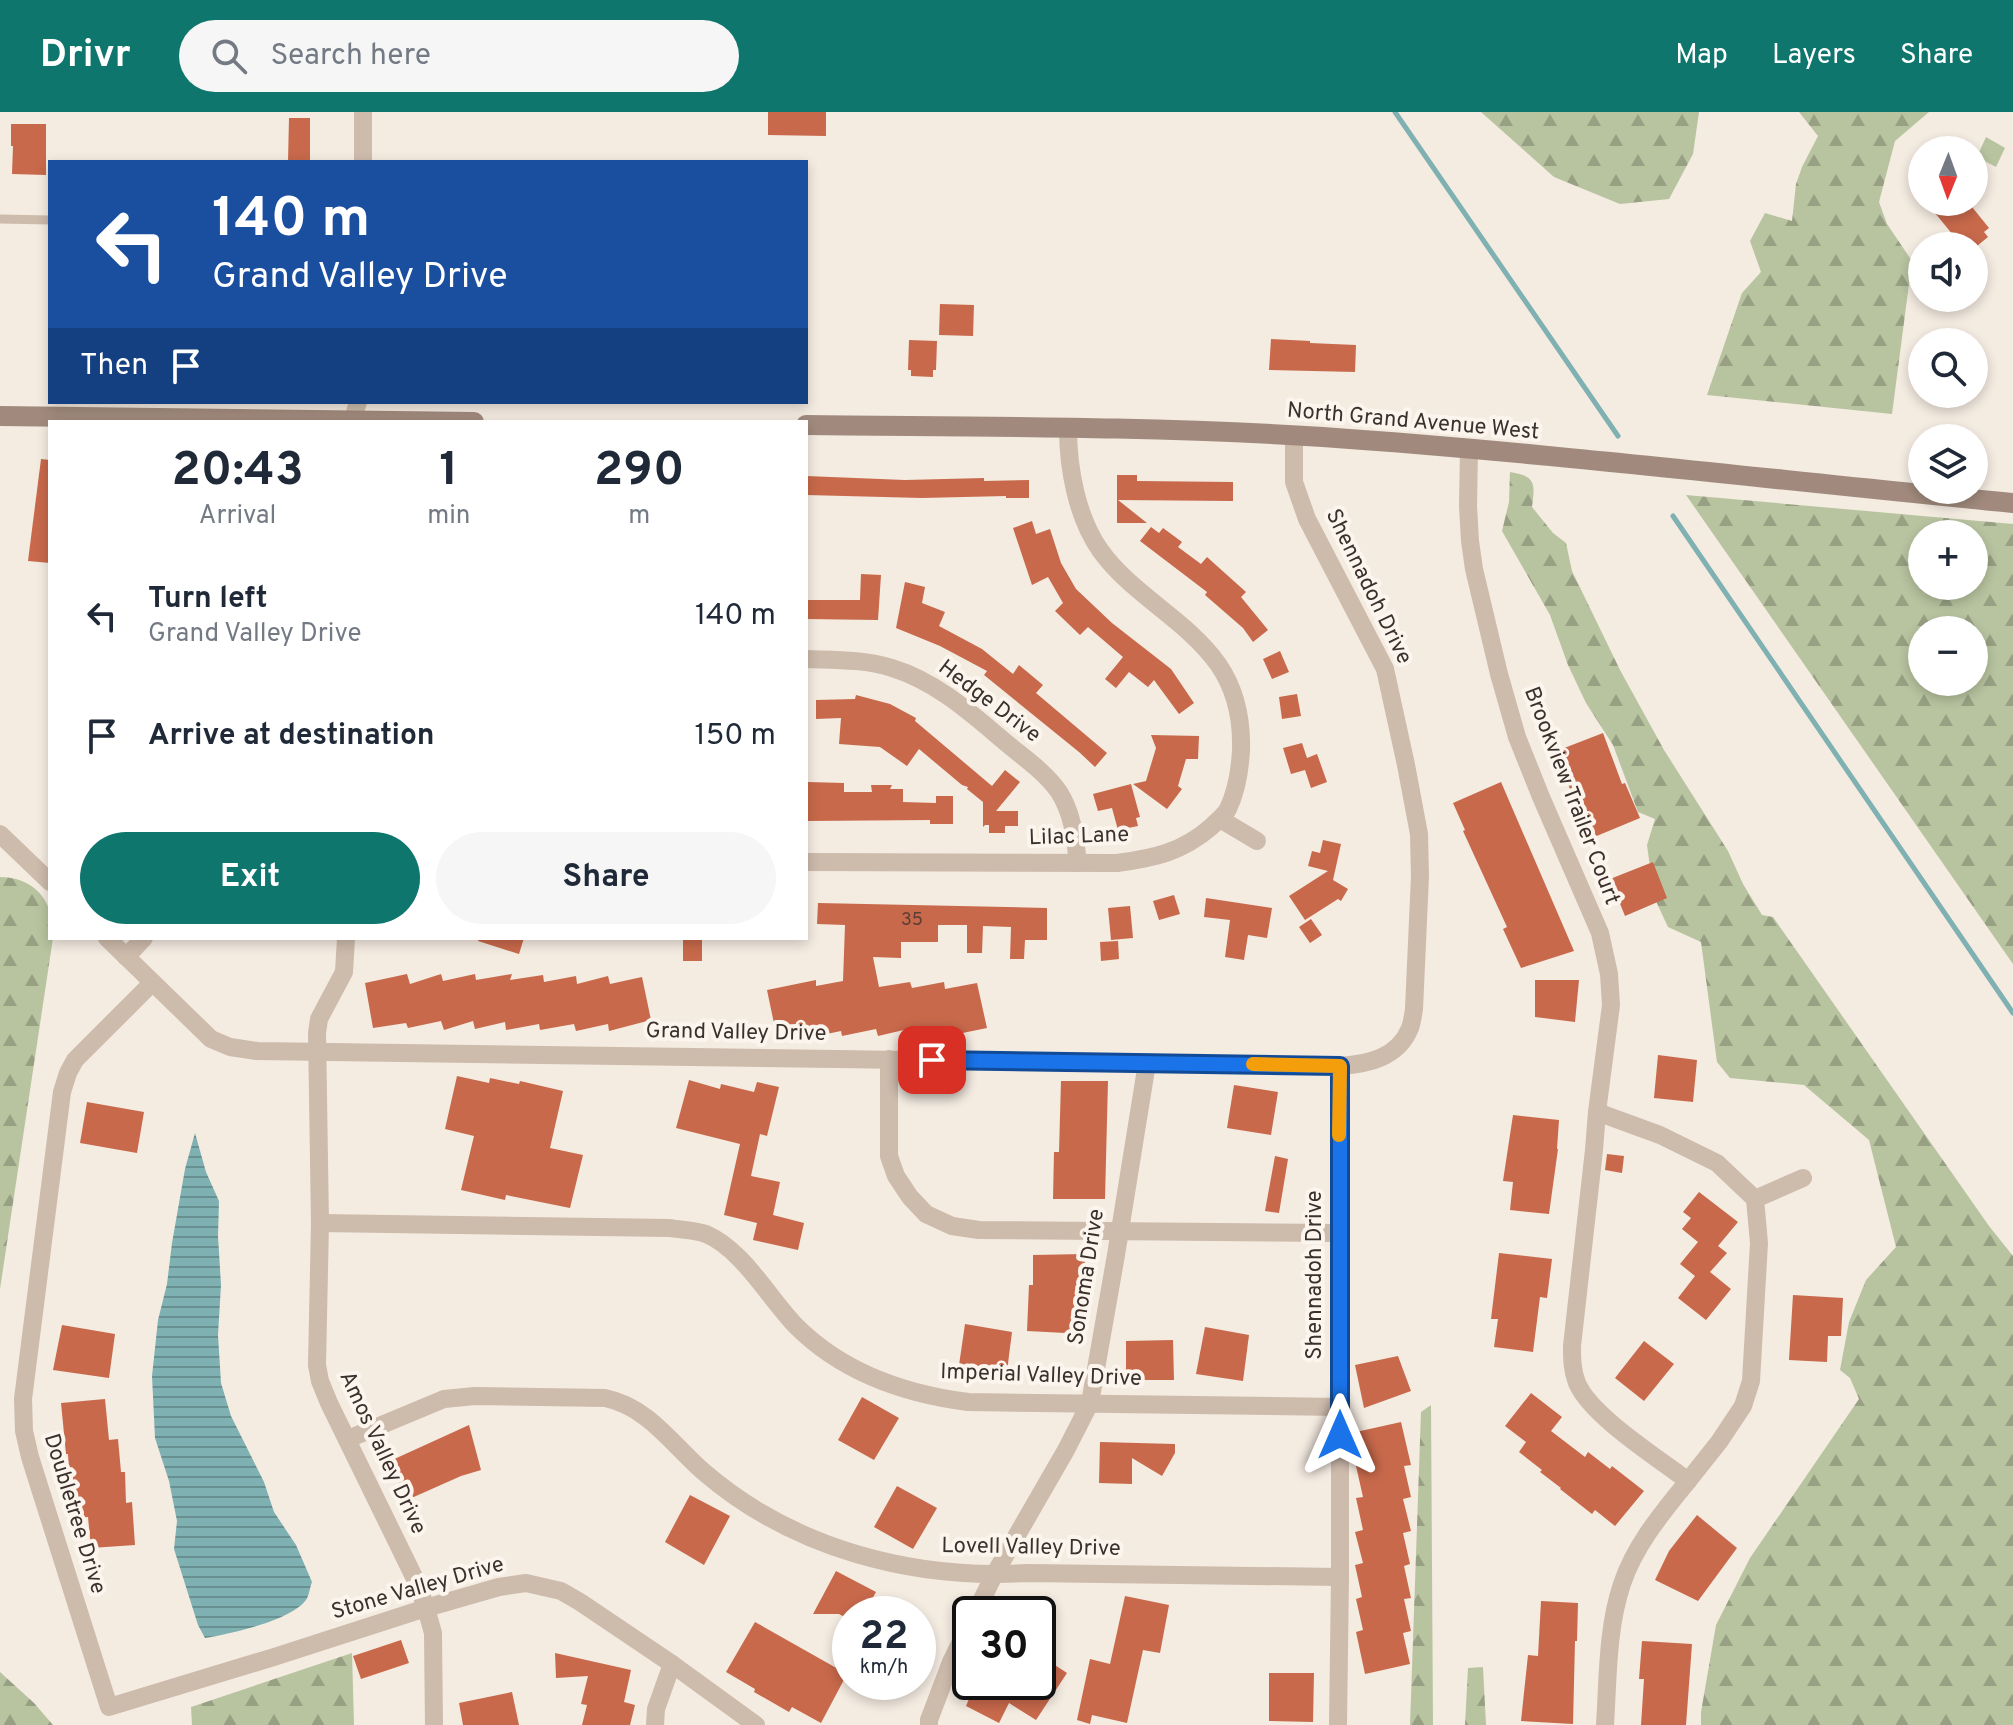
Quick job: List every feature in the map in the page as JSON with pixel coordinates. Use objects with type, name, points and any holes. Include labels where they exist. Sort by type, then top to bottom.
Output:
[{"type":"main road","points":[[0,416],[354,415],[440,420]]},
{"type":"main road","name":"North Grand Avenue West","points":[[808,425],[1068,428],[1294,436],[1469,449],[2013,503]]},
{"type":"street","points":[[363,112],[363,160]]},
{"type":"street","name":"Lilac Lane","points":[[808,862],[1117,863],[1178,850],[1202,835],[1226,812],[1239,772],[1241,733],[1232,687],[1200,642],[1135,588],[1102,553],[1084,519],[1075,487],[1068,449],[1068,428]]},
{"type":"street","name":"Shennadoh Drive","points":[[1294,436],[1294,482],[1307,519],[1385,669],[1415,808],[1420,876],[1414,1009],[1410,1029],[1401,1042]]},
{"type":"street","name":"Brookview Trailer Court","points":[[1469,449],[1470,541],[1499,674],[1517,737],[1600,933],[1609,974],[1611,1005],[1597,1112],[1572,1366],[1579,1386],[1600,1414],[1688,1481]]},
{"type":"street","name":"Hedge Drive","points":[[808,659],[845,660],[891,667],[947,695],[1037,768],[1058,791],[1069,812],[1078,863]]},
{"type":"street","points":[[1220,819],[1257,841]]},
{"type":"street","points":[[0,834],[48,880]]},
{"type":"street","name":"Grand Valley Drive","points":[[109,940],[211,1039],[230,1047],[257,1051],[1340,1066],[1365,1064],[1384,1057],[1401,1042]]},
{"type":"street","points":[[126,957],[142,940]]},
{"type":"street","name":"Amos Valley Drive","points":[[346,940],[344,972],[319,1019],[317,1365],[329,1403],[417,1583],[426,1608],[433,1633],[434,1725]]},
{"type":"street","name":"Doubletree Drive","points":[[109,1707],[30,1457],[24,1431],[23,1399],[62,1092],[75,1060],[152,983]]},
{"type":"street","points":[[889,1059],[889,1156],[896,1176],[926,1214],[952,1226],[979,1230],[1339,1233]]},
{"type":"street","name":"Sonoma Drive","points":[[984,1596],[1090,1403],[1147,1063]]},
{"type":"street","name":"Shennadoh Drive","points":[[1338,1725],[1340,1066]]},
{"type":"street","points":[[1597,1112],[1660,1135],[1717,1163],[1755,1199],[1759,1243],[1751,1381],[1743,1406],[1641,1543],[1622,1583],[1612,1632],[1605,1725]]},
{"type":"street","points":[[1755,1199],[1803,1178]]},
{"type":"street","name":"Imperial Valley Drive","points":[[320,1223],[670,1228],[704,1233],[725,1244],[798,1328],[837,1359],[875,1379],[940,1398],[968,1402],[1340,1407]]},
{"type":"street","name":"Lovell Valley Drive","points":[[348,1439],[444,1399],[565,1396],[620,1401],[653,1422],[704,1472],[756,1510],[805,1535],[855,1554],[903,1566],[994,1575],[1340,1577]]},
{"type":"street","name":"Stone Valley Drive","points":[[109,1707],[426,1608],[499,1587],[526,1583],[561,1591],[580,1602],[756,1725]]},
{"type":"street","points":[[929,1725],[952,1660]]},
{"type":"street","points":[[655,1725],[656,1709],[672,1664]]},
{"type":"lane","points":[[0,219],[48,220]]},
{"type":"green space","points":[[1481,112],[1699,112],[1693,154],[1669,199],[1620,204],[1554,177]]},
{"type":"green space","points":[[1799,112],[1929,112],[1895,141],[1879,202],[1887,224],[1908,255],[1908,292],[1892,414],[1707,395],[1742,293],[1761,272],[1750,241],[1765,213],[1792,221],[1796,184],[1818,136]]},
{"type":"green space","points":[[1988,138],[2005,148],[1996,167],[1988,163]]},
{"type":"green space","points":[[1510,472],[1525,476],[1532,482],[1532,507],[1553,533],[1566,543],[1572,571],[1620,670],[1664,750],[1728,851],[1762,915],[1773,917],[2013,1256],[2013,1725],[1701,1725],[1716,1625],[1750,1558],[1859,1399],[1850,1378],[1840,1370],[1849,1322],[1866,1280],[1896,1247],[1869,1140],[1804,1085],[1730,1078],[1717,1062],[1701,942],[1668,927],[1654,897],[1647,845],[1655,819],[1638,812],[1613,745],[1586,703],[1550,615],[1502,531],[1509,502]]},
{"type":"green space","points":[[1686,495],[1968,520],[1908,520],[1908,600],[1988,600],[1988,522],[2013,524],[2013,964]]},
{"type":"green space","points":[[0,877],[16,879],[37,890],[48,907],[48,940],[53,940],[0,1289]]},
{"type":"green space","points":[[1431,1405],[1433,1725],[1410,1725],[1421,1412]]},
{"type":"green space","points":[[352,1653],[354,1725],[192,1725],[191,1707]]},
{"type":"green space","points":[[1483,1667],[1486,1725],[1465,1725],[1468,1668]]},
{"type":"green space","points":[[0,1672],[34,1703],[53,1725],[0,1725]]},
{"type":"water","points":[[195,1133],[206,1172],[219,1201],[221,1285],[218,1335],[221,1383],[231,1416],[264,1482],[274,1512],[296,1545],[312,1582],[306,1600],[287,1614],[259,1625],[205,1638],[174,1549],[177,1521],[169,1481],[155,1438],[152,1376],[158,1320],[167,1284],[185,1169]]},
{"type":"building","points":[[768,112],[826,112],[826,136],[768,135]]},
{"type":"building","points":[[289,118],[310,118],[310,160],[288,160]]},
{"type":"building","points":[[11,124],[46,124],[46,175],[12,174]]},
{"type":"building","points":[[1937,216],[1979,216],[1989,228],[1984,232],[1951,232]]},
{"type":"building","points":[[940,304],[974,305],[973,336],[939,335]]},
{"type":"building","points":[[1271,339],[1356,345],[1355,372],[1269,370]]},
{"type":"building","points":[[909,340],[937,341],[933,377],[911,376],[911,370],[908,370]]},
{"type":"building","points":[[41,459],[48,460],[48,563],[28,561]]},
{"type":"building","points":[[1117,475],[1137,475],[1137,481],[1233,482],[1233,501],[1118,500],[1147,523],[1117,523]]},
{"type":"building","points":[[808,476],[1029,480],[1029,498],[808,495]]},
{"type":"building","points":[[1032,521],[1036,534],[1050,529],[1061,563],[1076,589],[1112,623],[1171,669],[1194,703],[1179,714],[1154,680],[1148,687],[1129,672],[1116,688],[1105,679],[1123,657],[1088,627],[1080,635],[1055,611],[1063,603],[1048,577],[1032,585],[1013,528]]},
{"type":"building","points":[[1151,527],[1159,533],[1163,528],[1182,542],[1178,547],[1201,564],[1207,557],[1246,592],[1241,597],[1268,630],[1253,642],[1243,628],[1205,595],[1207,592],[1140,541]]},
{"type":"building","points":[[861,574],[881,575],[878,620],[808,619],[808,600],[860,600]]},
{"type":"building","points":[[905,582],[925,587],[922,603],[945,612],[939,626],[982,649],[1013,674],[1019,665],[1043,685],[1036,693],[1107,753],[1095,767],[984,675],[987,671],[940,646],[896,628]]},
{"type":"building","points":[[1280,651],[1289,672],[1272,679],[1263,659]]},
{"type":"building","points":[[1297,694],[1301,716],[1282,719],[1279,697]]},
{"type":"building","points":[[856,695],[890,704],[916,718],[915,721],[992,786],[1005,770],[1020,782],[996,811],[1018,811],[1018,826],[1005,826],[1005,833],[989,833],[989,825],[983,827],[983,802],[919,749],[907,766],[880,747],[839,744],[841,718],[816,719],[816,700],[855,699]]},
{"type":"building","points":[[1603,733],[1622,784],[1625,783],[1640,818],[1587,840],[1582,828],[1586,826],[1554,752]]},
{"type":"building","points":[[1151,735],[1199,736],[1198,759],[1186,759],[1178,786],[1182,789],[1167,809],[1133,784],[1146,781],[1156,748]]},
{"type":"building","points":[[1302,743],[1307,758],[1317,754],[1327,782],[1311,788],[1305,770],[1291,774],[1283,748]]},
{"type":"building","points":[[808,782],[844,783],[844,792],[872,792],[871,785],[892,785],[890,789],[903,789],[903,802],[936,803],[936,796],[953,796],[953,824],[930,824],[930,820],[808,821]]},
{"type":"building","points":[[1501,782],[1574,951],[1521,968],[1503,929],[1507,927],[1453,803]]},
{"type":"building","points":[[1131,784],[1140,817],[1136,818],[1138,826],[1118,830],[1112,808],[1098,811],[1093,794]]},
{"type":"building","points":[[1323,840],[1341,844],[1333,880],[1348,889],[1341,901],[1338,899],[1305,920],[1289,896],[1328,871],[1308,866],[1312,851],[1320,853]]},
{"type":"building","points":[[1653,862],[1667,898],[1625,916],[1610,879]]},
{"type":"building","points":[[1174,895],[1180,914],[1159,920],[1153,901]]},
{"type":"building","points":[[1206,898],[1272,908],[1267,938],[1248,935],[1244,960],[1225,957],[1230,920],[1204,917]]},
{"type":"building","points":[[818,903],[1047,908],[1047,940],[1025,940],[1024,959],[1010,959],[1011,927],[983,926],[982,953],[967,953],[967,925],[938,925],[938,942],[901,942],[901,958],[873,957],[879,987],[910,982],[912,988],[944,982],[945,989],[977,983],[987,1028],[943,1037],[941,1031],[910,1037],[908,1029],[878,1036],[876,1029],[842,1036],[841,1031],[812,1037],[810,1026],[776,1033],[767,990],[816,980],[816,986],[843,981],[845,925],[817,924]]},
{"type":"building","points":[[1130,906],[1133,938],[1111,940],[1108,908]]},
{"type":"building","points":[[1311,919],[1322,935],[1310,943],[1299,927]]},
{"type":"building","points":[[478,940],[523,940],[519,954]]},
{"type":"building","points":[[683,940],[702,940],[702,961],[683,961]]},
{"type":"building","points":[[1118,941],[1119,959],[1101,961],[1100,942]]},
{"type":"building","points":[[407,974],[410,984],[441,974],[443,981],[475,974],[476,980],[512,974],[510,980],[543,975],[544,982],[576,976],[577,984],[608,976],[610,984],[642,977],[651,1020],[609,1031],[608,1024],[576,1031],[574,1024],[540,1030],[539,1024],[506,1030],[505,1022],[475,1029],[473,1021],[444,1030],[441,1021],[408,1028],[406,1023],[373,1028],[365,983]]},
{"type":"building","points":[[1535,980],[1579,980],[1575,1022],[1535,1017]]},
{"type":"building","points":[[1658,1055],[1697,1060],[1693,1102],[1654,1098]]},
{"type":"building","points":[[457,1076],[489,1083],[490,1078],[519,1084],[520,1081],[563,1091],[550,1148],[583,1155],[570,1208],[506,1195],[505,1200],[461,1190],[474,1136],[445,1129]]},
{"type":"building","points":[[689,1080],[720,1089],[721,1084],[754,1092],[757,1082],[779,1087],[767,1136],[760,1134],[751,1176],[780,1182],[773,1215],[804,1223],[798,1250],[753,1240],[757,1223],[724,1215],[740,1144],[676,1128]]},
{"type":"building","points":[[1061,1081],[1108,1081],[1105,1199],[1053,1199],[1054,1152],[1059,1152]]},
{"type":"building","points":[[1234,1085],[1278,1092],[1271,1135],[1227,1128]]},
{"type":"building","points":[[87,1102],[144,1112],[137,1153],[80,1143]]},
{"type":"building","points":[[1513,1115],[1559,1120],[1549,1214],[1510,1210],[1513,1182],[1503,1181]]},
{"type":"building","points":[[1607,1154],[1624,1156],[1622,1173],[1605,1170]]},
{"type":"building","points":[[1275,1156],[1288,1159],[1279,1213],[1265,1211]]},
{"type":"building","points":[[1699,1192],[1738,1222],[1718,1246],[1727,1253],[1710,1272],[1731,1289],[1706,1320],[1678,1298],[1695,1276],[1680,1264],[1698,1242],[1682,1229],[1691,1218],[1683,1212]]},
{"type":"building","points":[[1499,1253],[1552,1259],[1547,1298],[1540,1297],[1533,1352],[1494,1347],[1498,1319],[1491,1319]]},
{"type":"building","points":[[1085,1254],[1085,1334],[1027,1331],[1033,1255]]},
{"type":"building","points":[[1793,1295],[1843,1298],[1841,1336],[1828,1336],[1827,1362],[1789,1360]]},
{"type":"building","points":[[965,1324],[1012,1332],[1006,1379],[958,1372]]},
{"type":"building","points":[[62,1325],[115,1334],[109,1378],[53,1370]]},
{"type":"building","points":[[1205,1327],[1249,1335],[1243,1381],[1196,1374]]},
{"type":"building","points":[[1173,1340],[1174,1380],[1126,1380],[1126,1341]]},
{"type":"building","points":[[1644,1341],[1674,1364],[1644,1401],[1615,1378]]},
{"type":"building","points":[[1398,1356],[1411,1391],[1364,1408],[1355,1365]]},
{"type":"building","points":[[1531,1393],[1562,1417],[1551,1431],[1585,1457],[1588,1452],[1610,1469],[1612,1466],[1644,1491],[1615,1526],[1595,1510],[1592,1514],[1519,1452],[1526,1442],[1505,1426]]},
{"type":"building","points":[[862,1397],[899,1418],[874,1460],[838,1440]]},
{"type":"building","points":[[105,1399],[109,1440],[118,1439],[121,1472],[125,1472],[126,1503],[132,1502],[135,1545],[91,1548],[88,1517],[77,1518],[74,1485],[70,1486],[61,1403]]},
{"type":"building","points":[[1401,1422],[1411,1465],[1404,1466],[1411,1497],[1403,1499],[1411,1531],[1403,1533],[1410,1564],[1404,1566],[1411,1598],[1404,1599],[1411,1631],[1403,1633],[1410,1664],[1365,1674],[1356,1632],[1363,1630],[1356,1599],[1362,1597],[1355,1565],[1363,1563],[1355,1532],[1363,1530],[1356,1498],[1363,1497],[1356,1466],[1363,1464],[1356,1432]]},
{"type":"building","points":[[469,1425],[481,1470],[407,1500],[390,1461]]},
{"type":"building","points":[[1100,1442],[1175,1444],[1175,1453],[1162,1476],[1132,1458],[1132,1484],[1099,1483]]},
{"type":"building","points":[[897,1486],[937,1508],[913,1549],[874,1527]]},
{"type":"building","points":[[690,1495],[730,1516],[704,1565],[665,1542]]},
{"type":"building","points":[[1697,1515],[1737,1548],[1698,1601],[1655,1580],[1669,1551]]},
{"type":"building","points":[[836,1571],[876,1592],[874,1596],[832,1596],[832,1614],[813,1614]]},
{"type":"building","points":[[1125,1596],[1169,1605],[1160,1653],[1143,1650],[1127,1723],[1092,1715],[1090,1724],[1077,1720],[1090,1659],[1110,1664]]},
{"type":"building","points":[[1541,1601],[1578,1603],[1573,1724],[1521,1721],[1528,1655],[1538,1656]]},
{"type":"building","points":[[755,1622],[832,1666],[833,1700],[821,1723],[792,1707],[789,1712],[726,1672]]},
{"type":"building","points":[[401,1640],[409,1663],[361,1679],[353,1656]]},
{"type":"building","points":[[1642,1641],[1692,1644],[1686,1725],[1641,1725],[1644,1679],[1639,1679]]},
{"type":"building","points":[[555,1653],[631,1670],[624,1702],[635,1705],[630,1725],[582,1725],[587,1705],[581,1704],[588,1676],[556,1678]]},
{"type":"building","points":[[1056,1666],[1067,1673],[1056,1690]]},
{"type":"building","points":[[1269,1673],[1314,1673],[1313,1722],[1269,1721]]},
{"type":"building","points":[[512,1692],[519,1725],[463,1725],[459,1703]]},
{"type":"building","points":[[968,1700],[1049,1700],[1036,1720],[1009,1703],[999,1723],[966,1706]]},
{"type":"waterway","points":[[1395,112],[1618,436]]},
{"type":"waterway","points":[[1673,516],[2013,1013]]},
{"type":"slow traffic","points":[[1253,1064],[1340,1066],[1339,1135]]},
{"type":"route","points":[[932,1060],[1340,1066],[1340,1435]]}]
